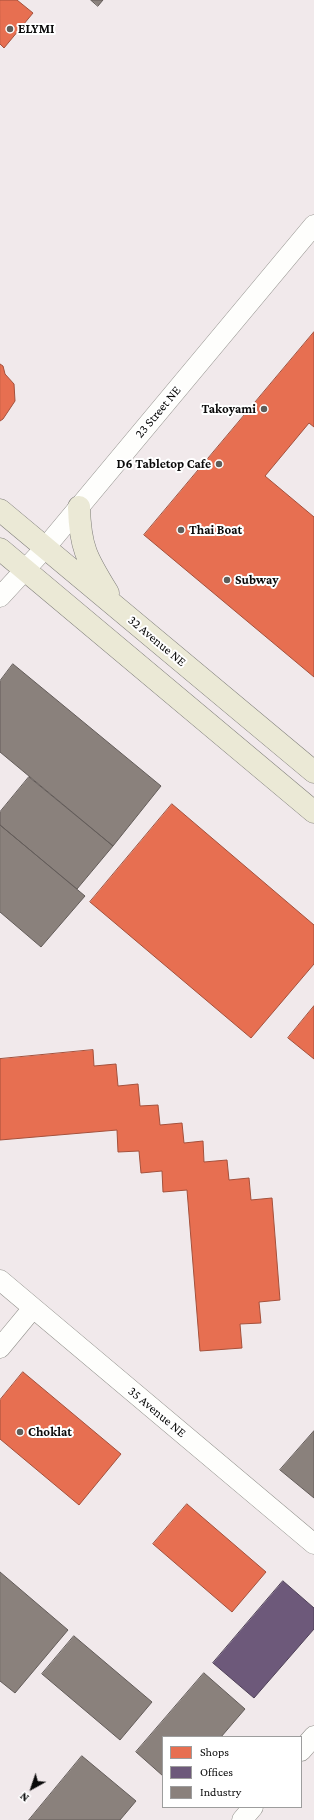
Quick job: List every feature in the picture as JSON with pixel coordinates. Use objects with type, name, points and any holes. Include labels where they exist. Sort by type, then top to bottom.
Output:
[{"type":"main road","points":[[79,507],[82,543],[87,557],[117,608]]},
{"type":"main road","name":"32 Avenue NE","points":[[0,510],[314,772]]},
{"type":"main road","points":[[0,549],[314,812]]},
{"type":"street","name":"23 Street NE","points":[[0,597],[79,507],[314,225]]},
{"type":"street","name":"35 Avenue NE","points":[[0,1280],[314,1544]]},
{"type":"street","points":[[0,1348],[33,1308]]},
{"type":"street","points":[[302,1750],[314,1736]]},
{"type":"street","points":[[242,1820],[252,1808]]},
{"type":"shaded area","points":[[0,0],[314,0],[314,1820],[0,1820]]},
{"type":"building: Shops","name":"ELYMI","points":[[0,0],[17,0],[33,13],[4,48],[0,44]]},
{"type":"building: Shops","points":[[314,332],[314,427],[309,423],[265,476],[314,517],[314,677],[144,535]]},
{"type":"building: Shops","points":[[0,364],[3,366],[5,374],[14,384],[15,401],[0,421]]},
{"type":"building: Shops","points":[[172,804],[314,925],[314,964],[251,1038],[90,902]]},
{"type":"building: Shops","points":[[314,1006],[314,1059],[288,1038]]},
{"type":"building: Shops","points":[[93,1050],[94,1066],[116,1064],[118,1086],[138,1084],[140,1106],[158,1105],[160,1125],[182,1123],[184,1143],[203,1141],[204,1162],[227,1160],[229,1180],[249,1178],[251,1200],[272,1198],[280,1300],[259,1302],[261,1323],[240,1324],[242,1348],[200,1351],[187,1190],[163,1192],[162,1171],[141,1173],[139,1151],[118,1152],[117,1130],[0,1140],[0,1059]]},
{"type":"building: Shops","points":[[23,1372],[121,1454],[79,1505],[0,1439],[0,1400]]},
{"type":"building: Shops","points":[[187,1504],[266,1572],[232,1612],[153,1544]]},
{"type":"building: Offices","points":[[283,1581],[314,1608],[314,1629],[254,1698],[213,1663]]},
{"type":"building: Industry","points":[[91,0],[103,0],[98,6]]},
{"type":"building: Industry","points":[[13,664],[161,786],[113,846],[0,752],[0,681]]},
{"type":"building: Industry","points":[[29,777],[113,846],[77,889],[0,825],[0,812]]},
{"type":"building: Industry","points":[[0,825],[85,896],[41,947],[0,912]]},
{"type":"building: Industry","points":[[314,1431],[314,1498],[280,1470]]},
{"type":"building: Industry","points":[[0,1572],[68,1630],[15,1693],[0,1681]]},
{"type":"building: Industry","points":[[74,1636],[152,1702],[120,1740],[42,1674]]},
{"type":"building: Industry","points":[[204,1673],[245,1709],[222,1736],[162,1736],[162,1775],[136,1752]]},
{"type":"building: Industry","points":[[82,1756],[136,1801],[120,1820],[29,1820]]},
{"type":"place","name":"ELYMI","points":[[10,29]]},
{"type":"place","name":"Takoyami","points":[[264,409]]},
{"type":"place","name":"D6 Tabletop Cafe","points":[[219,464]]},
{"type":"place","name":"Thai Boat","points":[[181,530]]},
{"type":"place","name":"Subway","points":[[227,580]]},
{"type":"place","name":"Choklat","points":[[20,1432]]}]
